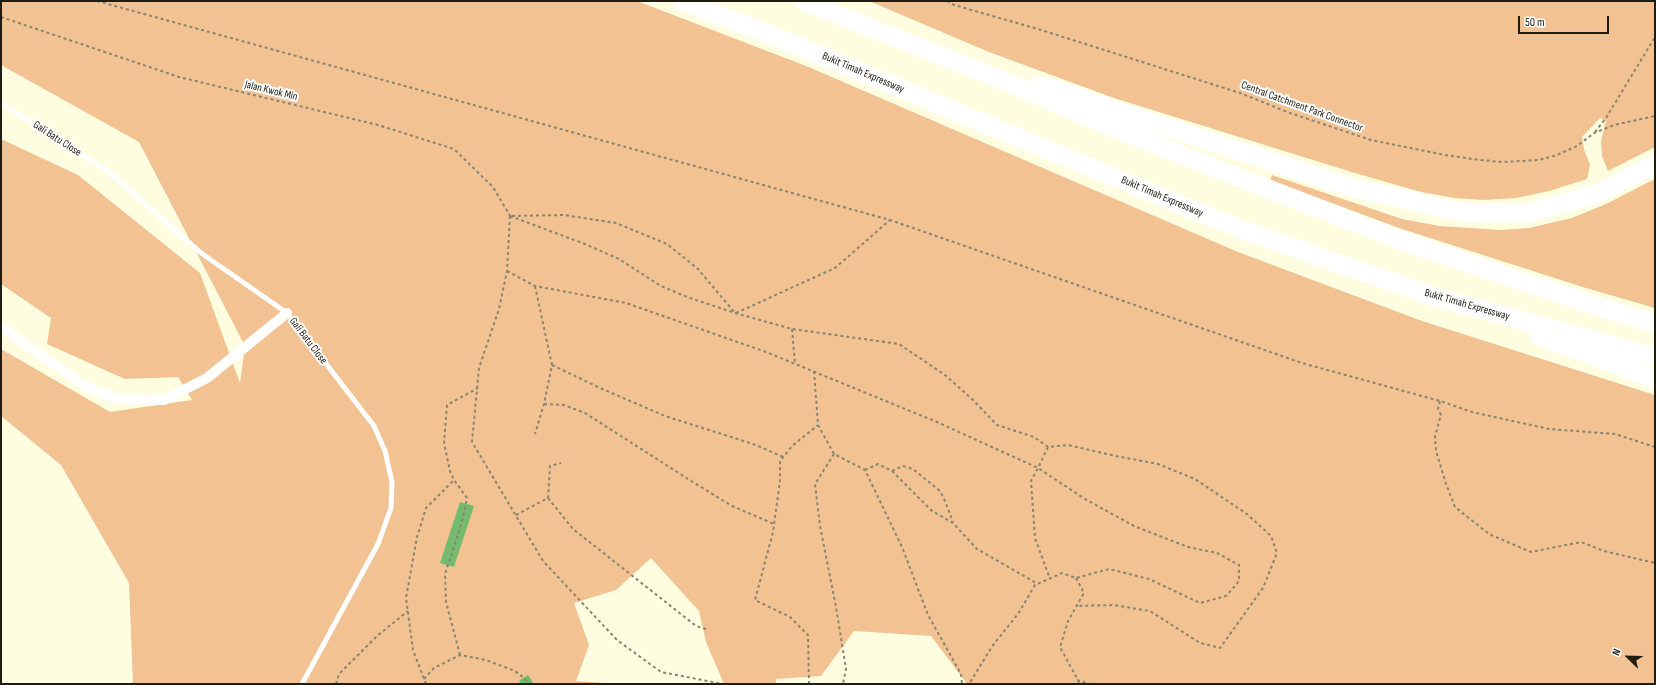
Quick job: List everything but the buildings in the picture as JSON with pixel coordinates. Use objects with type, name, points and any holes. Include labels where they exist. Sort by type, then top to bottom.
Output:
[{"type":"highway","name":"Bukit Timah Expressway","points":[[682,1],[786,42],[1195,211],[1257,235],[1435,297],[1655,357]]},
{"type":"highway","points":[[803,1],[1012,84],[1108,126],[1394,238],[1580,301],[1655,324]]},
{"type":"highway","points":[[1012,84],[1049,87],[1129,115],[1350,187],[1465,214],[1529,213],[1596,194],[1655,164]]},
{"type":"highway","points":[[1435,297],[1655,379]]},
{"type":"street","points":[[1,327],[84,385],[116,399],[164,400],[207,378],[287,313]]},
{"type":"lane","name":"Gali Batu Close","points":[[1,103],[109,172],[201,253],[287,313],[374,426],[385,451],[392,482],[391,508],[378,544],[302,684]]},
{"type":"path","points":[[97,1],[890,220],[1302,363],[1440,401],[1472,412],[1549,429],[1615,434],[1655,447]]},
{"type":"path","name":"Central Catchment Park Connector","points":[[947,1],[954,5],[1038,29],[1240,93],[1290,113],[1371,140],[1408,149],[1502,162],[1539,160],[1557,155],[1577,146],[1594,133],[1614,125],[1655,116]]},
{"type":"path","name":"Jalan Kwok Min","points":[[1,17],[179,77],[378,124],[454,149],[493,187],[510,216]]},
{"type":"path","points":[[1594,133],[1606,118],[1655,37]]},
{"type":"path","points":[[510,216],[564,215],[616,223],[668,244],[698,269],[735,313]]},
{"type":"path","points":[[510,216],[507,271],[499,309],[479,368],[472,442],[543,561],[617,640],[661,672],[723,684]]},
{"type":"path","points":[[510,216],[585,244],[619,259],[661,286],[687,297],[735,313],[792,329],[899,344],[945,375],[972,399],[997,425],[1034,437],[1048,447],[1068,445],[1158,464],[1195,479],[1247,514],[1257,523],[1271,536],[1277,553],[1263,588],[1220,648],[1200,643],[1150,611],[1114,605],[1077,606]]},
{"type":"path","points":[[735,313],[835,268],[890,220]]},
{"type":"path","points":[[507,271],[535,286],[626,303],[766,352],[814,371],[937,422],[1038,468],[1084,499],[1134,526],[1188,546],[1217,553],[1239,565],[1239,580],[1226,596],[1200,603],[1149,579],[1109,569],[1076,578],[1062,574],[1035,585],[1018,614],[993,645],[969,684]]},
{"type":"path","points":[[535,286],[552,365],[544,404],[535,434]]},
{"type":"path","points":[[792,329],[795,364]]},
{"type":"path","points":[[552,365],[600,388],[665,416],[756,446],[783,457]]},
{"type":"path","points":[[814,371],[818,425],[834,454],[865,470],[902,547],[928,615],[961,674],[962,684]]},
{"type":"path","points":[[460,655],[446,602],[445,574],[467,498],[454,480],[450,471],[444,443],[447,405],[478,388]]},
{"type":"path","points":[[1440,401],[1438,409],[1441,415],[1435,436],[1436,451],[1446,484],[1455,507],[1489,534],[1532,552],[1581,542],[1604,551],[1655,563]]},
{"type":"path","points":[[544,404],[564,405],[585,413],[732,506],[774,524]]},
{"type":"path","points":[[809,684],[808,635],[790,617],[755,600],[774,524],[780,481],[780,461],[792,446],[818,425]]},
{"type":"path","points":[[1048,447],[1031,481],[1035,538],[1050,579]]},
{"type":"path","points":[[834,454],[815,484],[820,526],[836,607],[846,669],[844,684]]},
{"type":"path","points":[[561,463],[550,466],[548,498],[572,529],[696,626],[710,630]]},
{"type":"path","points":[[865,470],[878,464],[892,471],[932,511],[953,523],[977,549],[1038,584]]},
{"type":"path","points":[[892,471],[903,466],[913,469],[940,491],[953,523]]},
{"type":"path","points":[[426,684],[413,650],[406,598],[417,537],[426,508],[454,480]]},
{"type":"path","points":[[516,516],[548,498]]},
{"type":"path","points":[[1076,578],[1084,592],[1068,622],[1060,646],[1080,684]]},
{"type":"path","points":[[336,684],[339,674],[377,636],[408,612]]},
{"type":"path","points":[[424,679],[434,668],[460,655],[486,660],[516,671],[528,684]]},
{"type":"path","points":[[1077,680],[1090,684]]},
{"type":"shaded area","points":[[1,1],[637,1],[806,66],[1238,252],[1422,321],[1655,395],[1655,684],[967,684],[931,636],[854,631],[821,676],[776,679],[776,684],[724,684],[706,642],[699,611],[651,558],[616,590],[574,603],[589,645],[576,681],[619,684],[133,684],[129,583],[61,465],[1,416],[1,349],[110,412],[192,400],[178,377],[125,379],[47,344],[51,318],[1,284],[1,139],[78,175],[200,273],[240,383],[245,346],[139,142],[1,65]]},
{"type":"shaded area","points":[[869,1],[1655,1],[1655,147],[1608,171],[1602,156],[1601,141],[1606,121],[1600,118],[1582,137],[1584,149],[1590,165],[1587,179],[1549,191],[1516,198],[1484,200],[1455,198],[1421,192],[1114,98],[989,52]]},
{"type":"shaded area","points":[[1272,175],[1402,219],[1440,226],[1501,230],[1529,228],[1572,218],[1606,204],[1655,179],[1655,308],[1586,288],[1399,228],[1270,180]]},
{"type":"shaded area","points":[[460,502],[474,506],[454,567],[440,563]]},
{"type":"shaded area","points":[[528,675],[534,684],[521,684],[519,681]]}]
